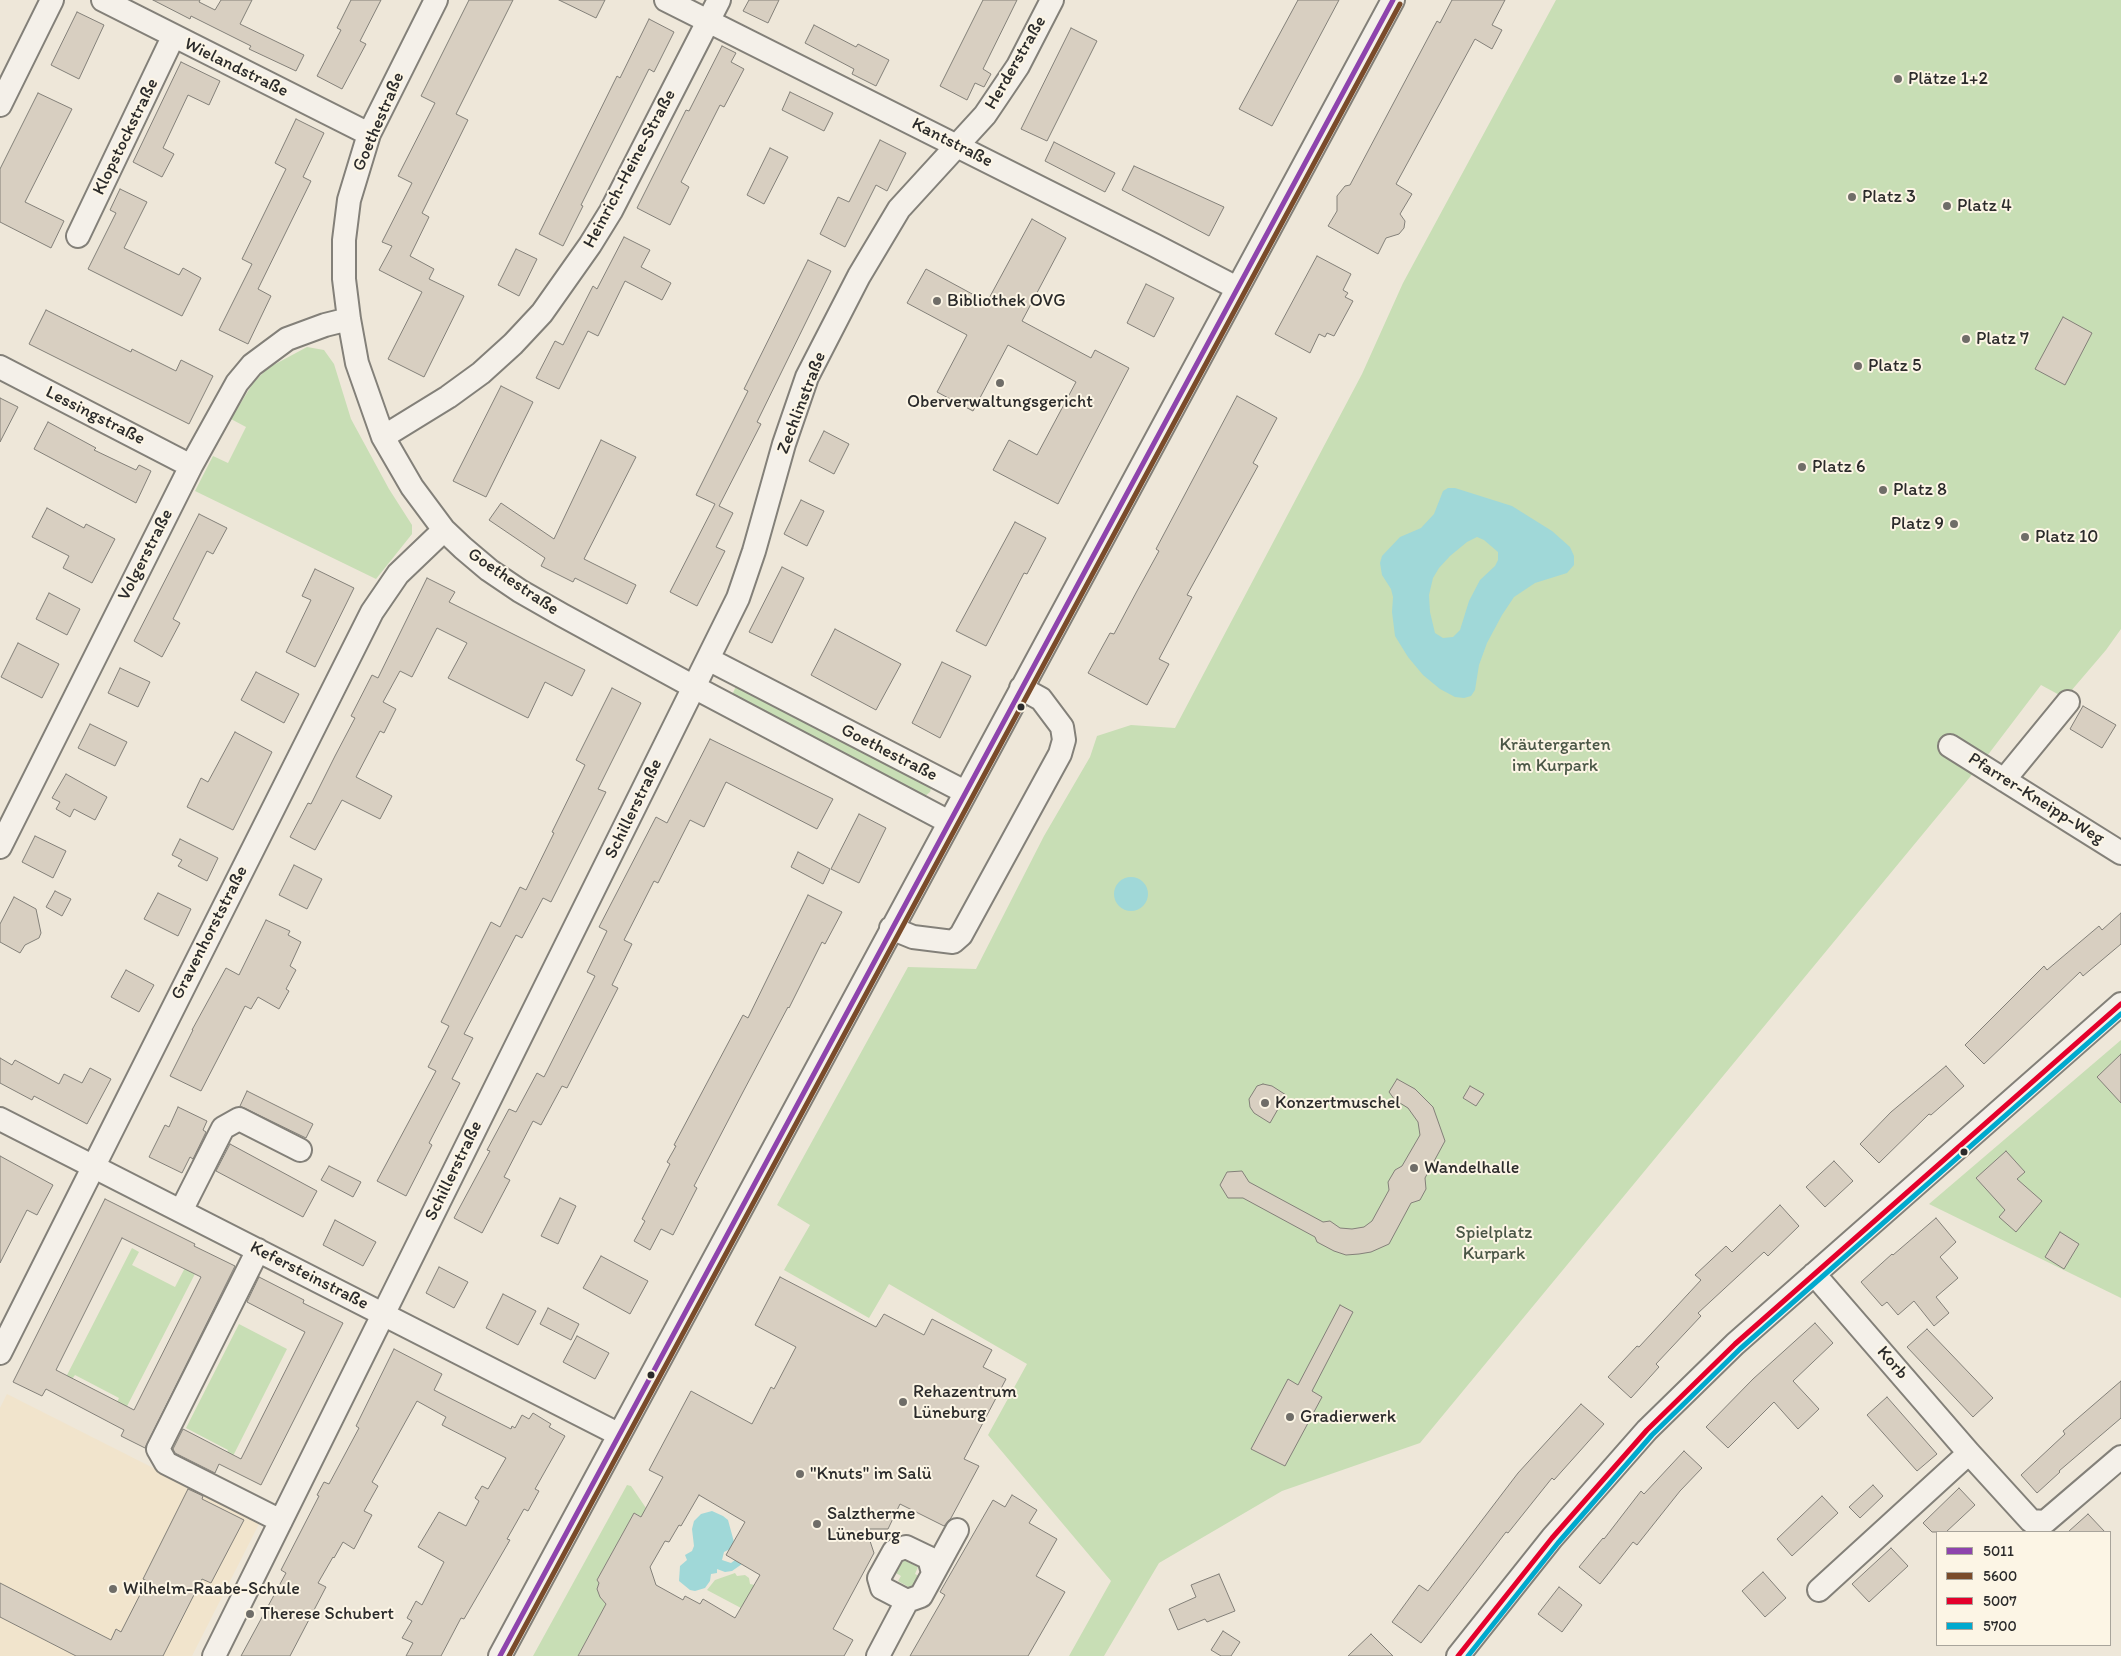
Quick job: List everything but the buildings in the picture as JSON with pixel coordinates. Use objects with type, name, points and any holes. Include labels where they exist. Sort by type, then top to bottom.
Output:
[{"type":"street","points":[[0,105],[52,0]]},
{"type":"street","name":"Wielandstraße","points":[[103,0],[173,37],[369,134]]},
{"type":"street","name":"Goethestraße","points":[[436,0],[369,134],[349,200],[345,232],[344,279],[357,363],[383,437],[412,487],[444,530],[489,570],[520,591],[694,687],[949,822]]},
{"type":"street","name":"Kantstraße","points":[[666,0],[1237,288]]},
{"type":"street","name":"Heinrich-Heine-Straße","points":[[383,437],[448,397],[481,372],[513,344],[542,313],[590,245],[611,211],[719,0]]},
{"type":"street","name":"Herderstraße","points":[[956,145],[985,115],[1018,66],[1052,0]]},
{"type":"street","points":[[500,1656],[611,1430],[949,822],[1393,0]]},
{"type":"street","name":"Klopstockstraße","points":[[78,236],[173,37]]},
{"type":"street","name":"Zechlinstraße","points":[[708,660],[741,589],[754,551],[784,444],[807,377],[859,276],[899,209],[956,145]]},
{"type":"street","name":"Volgerstraße","points":[[0,847],[226,399],[252,365],[287,339],[325,325],[349,319]]},
{"type":"street","name":"Lessingstraße","points":[[0,367],[191,466]]},
{"type":"street","name":"Gravenhorststraße","points":[[0,1354],[372,612],[398,574],[444,530]]},
{"type":"street","points":[[694,687],[708,660]]},
{"type":"street","name":"Goethestraße","points":[[708,660],[965,792]]},
{"type":"street","name":"Schillerstraße","points":[[214,1656],[694,687]]},
{"type":"street","points":[[891,928],[913,937],[953,942],[961,935],[1060,754],[1064,740],[1062,727],[1041,699],[1021,688]]},
{"type":"street","points":[[2004,780],[2068,702]]},
{"type":"street","name":"Pfarrer-Kneipp-Weg","points":[[1950,746],[2121,853]]},
{"type":"street","points":[[1458,1656],[1552,1538],[1647,1430],[1735,1344],[2121,1004]]},
{"type":"street","name":"Kefersteinstraße","points":[[0,1119],[611,1430]]},
{"type":"street","points":[[181,1210],[223,1128],[240,1119],[300,1150]]},
{"type":"street","points":[[258,1250],[158,1449],[166,1463],[281,1520]]},
{"type":"street","name":"Korb","points":[[1814,1274],[2031,1522],[2045,1522],[2121,1457]]},
{"type":"street","points":[[1819,1590],[1969,1453]]},
{"type":"street","points":[[878,1656],[907,1601],[921,1596],[957,1530]]},
{"type":"street","points":[[907,1601],[882,1588],[879,1578],[894,1551],[906,1547],[929,1558],[933,1573]]},
{"type":"shaded area","name":"Wilhelm-Raabe-Schule","points":[[7,1394],[260,1522],[192,1656],[0,1656],[0,1408]]},
{"type":"green space","points":[[1556,0],[2121,0],[2121,629],[2106,650],[2065,698],[2041,685],[1984,760],[1420,1443],[1282,1491],[1159,1563],[1104,1656],[1069,1656],[1111,1581],[988,1435],[1027,1364],[889,1284],[869,1318],[784,1270],[810,1225],[777,1205],[908,967],[976,969],[1044,836],[1090,757],[1097,736],[1131,725],[1175,728],[1362,374],[1403,283]]},
{"type":"green space","points":[[307,347],[324,350],[334,364],[351,419],[389,489],[412,525],[412,534],[376,579],[195,491],[213,456],[228,463],[246,427],[231,419],[253,383],[268,368]]},
{"type":"green space","points":[[737,684],[932,785],[930,792],[924,797],[732,695]]},
{"type":"green space","points":[[2121,1040],[2121,1298],[1929,1204]]},
{"type":"green space","points":[[132,1248],[139,1252],[132,1265],[175,1287],[188,1262],[198,1268],[122,1416],[113,1411],[119,1398],[75,1375],[72,1379],[66,1377]]},
{"type":"green space","points":[[239,1324],[287,1349],[232,1458],[226,1455],[228,1450],[186,1428]]},
{"type":"green space","points":[[627,1485],[631,1486],[646,1508],[642,1517],[634,1513],[597,1580],[599,1583],[597,1589],[600,1597],[606,1604],[578,1656],[533,1656]]},
{"type":"green space","points":[[904,1560],[918,1567],[915,1574],[919,1576],[912,1589],[898,1581],[901,1576],[896,1573]]},
{"type":"green space","points":[[735,1573],[737,1576],[745,1575],[749,1578],[750,1584],[755,1585],[741,1608],[707,1590],[715,1580]]},
{"type":"water","points":[[1448,488],[1455,488],[1512,506],[1552,531],[1570,547],[1574,556],[1574,565],[1567,573],[1535,583],[1514,597],[1487,643],[1479,665],[1475,690],[1471,696],[1464,698],[1455,697],[1440,689],[1423,675],[1408,657],[1395,636],[1392,612],[1393,597],[1391,589],[1382,575],[1380,563],[1382,556],[1400,537],[1421,528],[1434,514],[1443,491]],"holes":[[[1477,537],[1484,540],[1498,552],[1498,560],[1495,566],[1480,580],[1469,601],[1460,630],[1453,637],[1443,638],[1435,633],[1430,612],[1429,595],[1433,578],[1450,556],[1467,542]]]},
{"type":"water","points":[[1131,877],[1143,882],[1148,894],[1143,906],[1131,911],[1119,906],[1114,894],[1119,882]]},
{"type":"water","points":[[712,1511],[728,1520],[734,1542],[730,1549],[724,1552],[722,1560],[731,1563],[735,1560],[742,1564],[732,1571],[725,1572],[717,1569],[717,1573],[711,1574],[710,1581],[705,1588],[695,1591],[690,1590],[679,1581],[680,1566],[687,1560],[685,1555],[692,1551],[694,1546],[692,1529],[694,1521],[701,1514]]},
{"type":"transit line","name":"5011","points":[[500,1656],[1393,0]]},
{"type":"transit line","name":"5600","points":[[509,1656],[1400,4]]},
{"type":"transit line","name":"5007","points":[[1458,1656],[1552,1538],[1647,1430],[1735,1344],[2121,1004]]},
{"type":"transit line","name":"5700","points":[[1468,1656],[1558,1543],[1652,1435],[1740,1349],[2121,1014]]},
{"type":"place","name":"Plätze 1+2","points":[[1898,79]]},
{"type":"place","name":"Platz 3","points":[[1852,197]]},
{"type":"place","name":"Platz 4","points":[[1947,206]]},
{"type":"place","name":"Bibliothek OVG","points":[[937,301]]},
{"type":"place","name":"Platz 7","points":[[1966,339]]},
{"type":"place","name":"Platz 5","points":[[1858,366]]},
{"type":"place","name":"Oberverwaltungsgericht","points":[[1000,383]]},
{"type":"place","name":"Platz 6","points":[[1802,467]]},
{"type":"place","name":"Platz 8","points":[[1883,490]]},
{"type":"place","name":"Platz 9","points":[[1954,524]]},
{"type":"place","name":"Platz 10","points":[[2025,537]]},
{"type":"place","name":"Konzertmuschel","points":[[1265,1103]]},
{"type":"place","name":"Wandelhalle","points":[[1414,1168]]},
{"type":"place","name":"Rehazentrum Lüneburg","points":[[903,1402]]},
{"type":"place","name":"Gradierwerk","points":[[1290,1417]]},
{"type":"place","name":"\"Knuts\" im Salü","points":[[800,1474]]},
{"type":"place","name":"Salztherme Lüneburg","points":[[817,1524]]},
{"type":"place","name":"Wilhelm-Raabe-Schule","points":[[113,1589]]},
{"type":"place","name":"Therese Schubert","points":[[250,1614]]},
{"type":"park label","name":"Kräutergarten im Kurpark","points":[[1555,755]]},
{"type":"park label","name":"Spielplatz Kurpark","points":[[1494,1243]]}]
